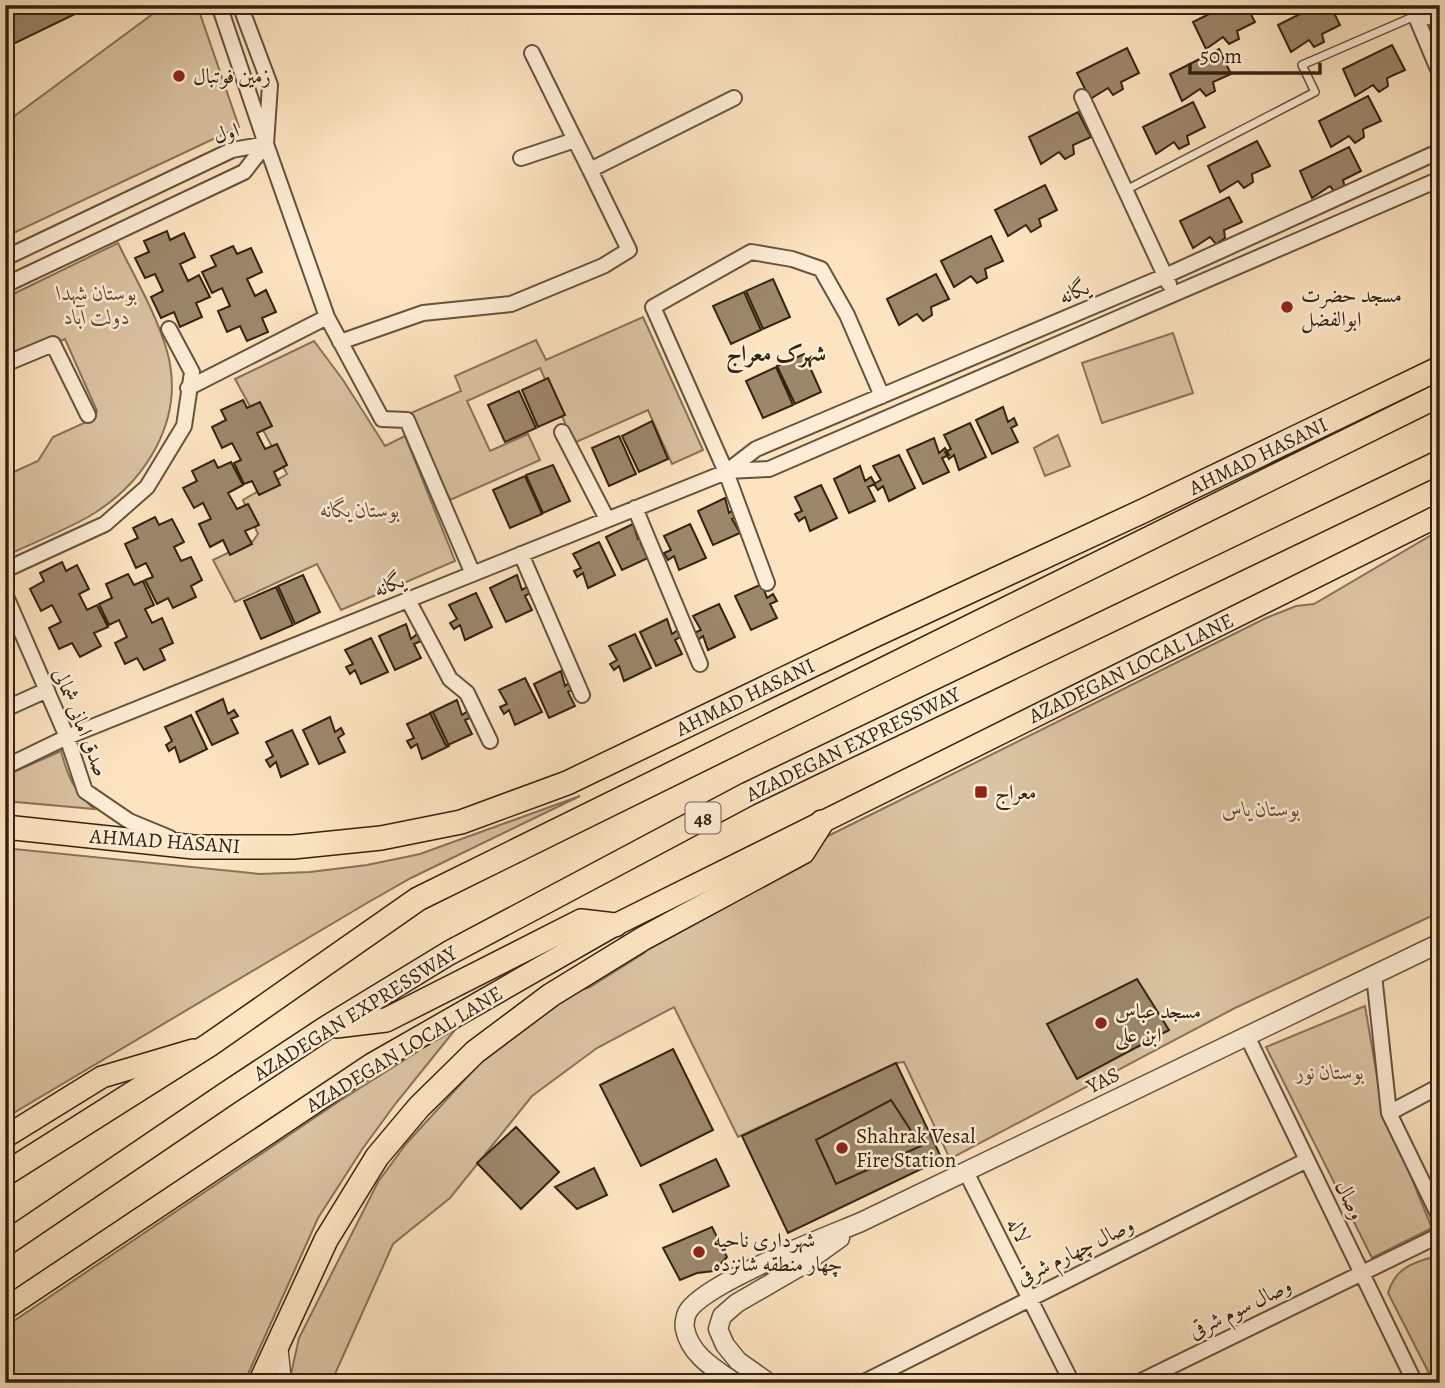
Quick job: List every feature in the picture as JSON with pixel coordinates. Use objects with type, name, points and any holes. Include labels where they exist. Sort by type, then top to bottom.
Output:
[{"type":"highway","name":"AHMAD HASANI","points":[[5,827],[194,847],[293,847],[381,838],[461,822],[567,783],[871,637],[1143,512],[1440,368]]},
{"type":"highway","points":[[5,1174],[209,1045],[418,899],[1440,395]]},
{"type":"highway","name":"AZADEGAN EXPRESSWAY","points":[[5,1244],[326,1028],[449,953],[748,794],[1440,462]]},
{"type":"highway","name":"AZADEGAN LOCAL LANE","points":[[260,1383],[326,1240],[377,1157],[419,1107],[475,1052],[551,995],[643,938],[803,852],[822,822]]},
{"type":"highway","points":[[326,1028],[386,1020],[582,921],[615,925]]},
{"type":"main road","name":"AZADEGAN LOCAL LANE","points":[[5,1309],[372,1064],[615,925],[1440,515]]},
{"type":"main road","points":[[5,1137],[102,1077],[209,1045]]},
{"type":"street","points":[[219,5],[327,317],[382,419],[407,420],[473,574]]},
{"type":"street","points":[[240,5],[270,85],[266,144]]},
{"type":"street","points":[[1413,11],[1440,18]]},
{"type":"street","points":[[1413,11],[1440,74]]},
{"type":"street","points":[[340,342],[423,313],[510,304],[603,266],[629,250],[532,53]]},
{"type":"street","points":[[1082,97],[1174,295]]},
{"type":"street","points":[[590,170],[734,98]]},
{"type":"street","points":[[521,158],[575,140]]},
{"type":"street","name":"اول","points":[[5,258],[232,150],[266,144]]},
{"type":"street","name":"اول","points":[[5,285],[244,172],[266,144]]},
{"type":"street","name":"یگانه","points":[[5,767],[68,737],[726,472],[756,449],[1165,276],[1440,152]]},
{"type":"street","name":"یگانه","points":[[726,472],[769,469],[1440,179]]},
{"type":"street","points":[[767,583],[726,472],[653,307],[751,252],[792,259],[821,269],[847,315],[882,396]]},
{"type":"street","points":[[188,388],[327,317]]},
{"type":"street","points":[[5,570],[105,524],[147,487],[184,425],[192,372],[169,329]]},
{"type":"street","points":[[5,364],[53,344],[88,415]]},
{"type":"street","points":[[562,432],[607,519]]},
{"type":"street","points":[[635,508],[700,664]]},
{"type":"street","points":[[521,554],[582,695]]},
{"type":"street","points":[[408,600],[450,679],[467,693],[490,741]]},
{"type":"street","name":"صدق امانی شمالی","points":[[7,603],[68,737],[85,791],[129,821],[194,847]]},
{"type":"street","points":[[5,709],[47,690]]},
{"type":"street","name":"YAS","points":[[861,1222],[1440,943]]},
{"type":"street","points":[[1374,975],[1388,1113],[1440,1218]]},
{"type":"street","name":"وصال","points":[[1247,1036],[1416,1383]]},
{"type":"street","points":[[1388,1113],[1440,1086]]},
{"type":"street","name":"وصال چهارم شرقی","points":[[862,1383],[1307,1160]]},
{"type":"street","name":"لاله","points":[[966,1171],[1072,1383]]},
{"type":"street","points":[[735,1383],[695,1352],[684,1328],[687,1313],[700,1299],[779,1255],[861,1222]]},
{"type":"street","points":[[769,1383],[738,1361],[725,1345],[718,1329],[722,1316],[737,1303],[801,1266],[861,1222]]},
{"type":"street","name":"وصال سوم شرقی","points":[[1137,1383],[1440,1235]]},
{"type":"street","points":[[278,1343],[282,1383]]},
{"type":"lane","points":[[1125,190],[1315,92],[1302,65],[1413,11]]},
{"type":"green space","points":[[165,5],[197,5],[239,127],[5,237],[5,123]]},
{"type":"green space","name":"بوستان شهدا دولت آباد","points":[[118,243],[151,309],[167,351],[171,401],[166,424],[143,467],[109,503],[88,517],[5,556],[5,511],[11,508],[5,497],[5,476],[38,461],[53,437],[93,419],[97,411],[65,339],[5,362],[5,298]]},
{"type":"green space","points":[[643,317],[703,450],[672,464],[648,410],[574,443],[540,368],[467,401],[490,451],[528,434],[540,460],[450,500],[411,413],[461,391],[455,376],[536,340],[546,360]]},
{"type":"green space","points":[[1173,333],[1193,393],[1102,423],[1082,363]]},
{"type":"green space","name":"بوستان یگانه","points":[[314,341],[343,380],[385,446],[405,436],[455,561],[341,610],[317,564],[235,602],[213,560],[253,541],[258,534],[243,500],[287,474],[235,379]]},
{"type":"green space","points":[[1058,435],[1070,466],[1045,476],[1034,448]]},
{"type":"green space","name":"بوستان یاس","points":[[1440,530],[1440,912],[1235,1008],[950,1159],[904,1062],[896,1063],[738,1137],[674,1007],[597,1048],[532,1096],[450,1198],[393,1244],[331,1383],[289,1383],[299,1338],[378,1182],[406,1144],[490,1052],[552,1000],[590,987],[644,953],[668,926],[820,840],[1266,618],[1296,606],[1314,604]]},
{"type":"green space","points":[[61,751],[73,783],[94,809],[5,801],[5,776]]},
{"type":"green space","points":[[580,796],[411,878],[5,1118],[5,848],[260,874],[310,872],[367,865],[420,854]]},
{"type":"green space","name":"بوستان نور","points":[[1365,1006],[1382,1106],[1432,1228],[1372,1258],[1266,1047]]},
{"type":"green space","points":[[458,1026],[363,1148],[318,1218],[244,1383],[5,1383],[5,1327],[338,1102]]},
{"type":"green space","points":[[1440,1255],[1440,1383],[1434,1383],[1388,1293],[1401,1271]]},
{"type":"building","points":[[5,5],[75,5],[79,12],[5,48]]},
{"type":"building","points":[[1227,5],[1246,5],[1255,22],[1237,31],[1239,39],[1229,44],[1223,37],[1206,49],[1193,22]]},
{"type":"building","points":[[1318,5],[1330,5],[1340,25],[1322,34],[1324,42],[1314,47],[1309,40],[1291,52],[1278,25]]},
{"type":"building","points":[[1392,45],[1405,70],[1387,78],[1388,86],[1379,92],[1373,85],[1355,96],[1343,69]]},
{"type":"building","points":[[1127,48],[1139,73],[1121,82],[1123,89],[1113,95],[1108,88],[1090,99],[1077,73]]},
{"type":"building","points":[[1219,49],[1231,74],[1213,82],[1215,91],[1206,96],[1200,89],[1182,101],[1170,74]]},
{"type":"building","points":[[1368,96],[1381,121],[1363,129],[1364,137],[1355,143],[1349,136],[1331,147],[1319,121]]},
{"type":"building","points":[[1193,102],[1205,127],[1187,136],[1189,144],[1179,149],[1174,142],[1156,154],[1143,127]]},
{"type":"building","points":[[1078,112],[1091,137],[1073,145],[1074,154],[1065,159],[1059,152],[1041,164],[1029,137]]},
{"type":"building","points":[[1257,141],[1270,166],[1252,174],[1253,182],[1244,188],[1238,181],[1220,192],[1208,166]]},
{"type":"building","points":[[1349,147],[1361,171],[1343,180],[1345,188],[1335,193],[1330,186],[1312,198],[1300,171]]},
{"type":"building","points":[[1045,185],[1057,210],[1039,219],[1041,226],[1031,232],[1026,225],[1008,236],[995,210]]},
{"type":"building","points":[[1229,197],[1242,222],[1224,230],[1225,238],[1216,244],[1210,237],[1193,248],[1180,221]]},
{"type":"building","points":[[167,231],[170,240],[184,233],[195,257],[180,264],[188,281],[199,275],[210,297],[196,303],[202,317],[180,327],[174,312],[161,318],[151,297],[163,291],[155,274],[145,278],[135,258],[149,252],[144,241]]},
{"type":"building","points":[[991,236],[1003,261],[985,269],[987,278],[977,283],[971,276],[954,287],[941,261]]},
{"type":"building","points":[[233,246],[237,254],[251,248],[262,272],[247,279],[255,296],[266,290],[276,312],[262,318],[268,332],[247,341],[240,326],[227,332],[218,311],[230,306],[222,288],[212,293],[202,272],[216,266],[211,256]]},
{"type":"building","points":[[936,274],[949,299],[931,307],[932,315],[923,321],[917,314],[899,325],[887,299]]},
{"type":"building","points":[[773,279],[790,317],[763,329],[746,291]]},
{"type":"building","points":[[744,292],[761,330],[731,344],[713,306]]},
{"type":"building","points":[[804,354],[821,392],[795,404],[777,366]]},
{"type":"building","points":[[776,367],[793,405],[763,418],[746,381]]},
{"type":"building","points":[[548,378],[565,415],[538,427],[522,390]]},
{"type":"building","points":[[519,391],[536,428],[505,442],[488,405]]},
{"type":"building","points":[[243,400],[247,408],[260,402],[272,426],[257,433],[265,449],[277,444],[287,465],[274,472],[280,485],[259,495],[252,481],[244,484],[234,463],[241,460],[232,443],[222,448],[212,427],[226,420],[221,410]]},
{"type":"building","points":[[1003,407],[1008,422],[1014,418],[1017,425],[1011,428],[1018,442],[992,454],[976,420]]},
{"type":"building","points":[[652,421],[668,459],[639,472],[622,436]]},
{"type":"building","points":[[970,423],[986,457],[959,470],[954,455],[949,459],[945,452],[951,449],[944,435]]},
{"type":"building","points":[[619,436],[636,474],[609,486],[592,448]]},
{"type":"building","points":[[934,438],[939,453],[945,448],[949,455],[942,458],[949,472],[923,484],[907,450]]},
{"type":"building","points":[[899,455],[915,488],[889,501],[883,486],[878,490],[874,484],[881,480],[873,466]]},
{"type":"building","points":[[214,460],[218,468],[231,462],[243,485],[228,493],[237,509],[248,504],[259,525],[245,531],[252,544],[230,555],[223,540],[210,547],[199,524],[211,519],[203,503],[194,508],[183,488],[197,481],[192,471]]},
{"type":"building","points":[[553,465],[570,501],[543,513],[526,475]]},
{"type":"building","points":[[860,466],[865,481],[871,477],[875,484],[868,487],[875,501],[849,513],[834,479]]},
{"type":"building","points":[[525,476],[542,514],[510,528],[493,490]]},
{"type":"building","points":[[821,485],[837,518],[810,531],[805,517],[799,521],[795,514],[802,511],[795,497]]},
{"type":"building","points":[[725,498],[729,513],[735,509],[739,516],[732,519],[740,533],[713,545],[698,511]]},
{"type":"building","points":[[155,517],[159,525],[172,519],[184,542],[174,547],[181,561],[191,557],[202,580],[191,586],[196,597],[173,608],[168,598],[157,604],[145,580],[153,577],[146,563],[136,568],[125,544],[138,538],[133,528]]},
{"type":"building","points":[[633,524],[638,539],[644,535],[647,541],[641,544],[648,558],[622,570],[606,537]]},
{"type":"building","points":[[690,524],[706,558],[679,570],[674,556],[668,560],[664,553],[671,550],[664,536]]},
{"type":"building","points":[[599,542],[615,575],[588,588],[583,573],[577,577],[574,571],[581,568],[573,554]]},
{"type":"building","points":[[62,562],[66,571],[77,565],[89,589],[79,594],[87,610],[97,605],[108,627],[94,633],[101,646],[80,657],[72,643],[59,649],[49,628],[61,622],[52,605],[41,611],[30,589],[44,581],[40,573]]},
{"type":"building","points":[[128,574],[134,585],[143,581],[154,605],[145,609],[152,623],[162,618],[173,643],[160,649],[165,660],[144,670],[137,658],[125,664],[115,643],[127,637],[119,620],[109,625],[99,604],[112,598],[106,584]]},
{"type":"building","points":[[303,575],[320,612],[295,624],[278,586]]},
{"type":"building","points":[[517,575],[522,590],[528,586],[532,592],[525,596],[532,610],[506,622],[490,588]]},
{"type":"building","points":[[762,584],[767,598],[773,594],[777,601],[770,604],[777,618],[751,630],[735,596]]},
{"type":"building","points":[[276,587],[293,625],[261,639],[244,601]]},
{"type":"building","points":[[476,593],[492,627],[465,640],[460,625],[454,629],[450,623],[457,619],[449,605]]},
{"type":"building","points":[[719,604],[735,637],[708,650],[703,636],[698,640],[694,633],[701,630],[693,616]]},
{"type":"building","points":[[667,619],[672,634],[678,630],[682,636],[675,640],[682,654],[656,666],[640,632]]},
{"type":"building","points":[[406,624],[411,639],[417,634],[421,641],[414,644],[421,658],[395,670],[379,636]]},
{"type":"building","points":[[635,634],[651,668],[624,681],[619,666],[614,670],[610,664],[617,660],[609,646]]},
{"type":"building","points":[[371,638],[388,672],[361,684],[355,670],[350,674],[346,667],[353,664],[345,650]]},
{"type":"building","points":[[561,671],[565,686],[571,681],[575,688],[568,692],[575,706],[549,718],[534,684]]},
{"type":"building","points":[[525,678],[542,712],[515,725],[509,710],[504,714],[500,707],[507,704],[499,690]]},
{"type":"building","points":[[223,699],[228,714],[234,710],[238,716],[231,719],[238,733],[212,745],[196,712]]},
{"type":"building","points":[[457,700],[462,715],[468,711],[472,717],[465,720],[472,734],[446,746],[430,713]]},
{"type":"building","points":[[433,712],[449,746],[422,759],[417,744],[411,748],[407,741],[414,738],[407,724]]},
{"type":"building","points":[[191,715],[207,749],[180,762],[175,747],[169,751],[166,745],[172,741],[165,727]]},
{"type":"building","points":[[330,717],[335,732],[341,728],[344,734],[338,738],[345,752],[319,764],[303,730]]},
{"type":"building","points":[[292,730],[308,764],[281,777],[276,762],[270,767],[266,760],[273,756],[266,742]]},
{"type":"building","points":[[1137,979],[1169,1030],[1077,1079],[1047,1024]]},
{"type":"building","points":[[673,1049],[713,1130],[641,1166],[600,1085]]},
{"type":"building","name":"Shahrak Vesal Fire Station","points":[[896,1063],[942,1159],[788,1233],[742,1136]]},
{"type":"building","points":[[891,1100],[921,1146],[836,1184],[816,1140]]},
{"type":"building","points":[[516,1127],[559,1172],[521,1209],[477,1163]]},
{"type":"building","points":[[716,1159],[729,1186],[673,1212],[660,1185]]},
{"type":"building","points":[[594,1168],[607,1195],[577,1209],[555,1187]]},
{"type":"building","points":[[712,1227],[727,1257],[714,1271],[697,1273],[680,1280],[663,1248]]},
{"type":"place","name":"زمین فوتبال","points":[[179,76]]},
{"type":"place","name":"مسجد حضرت ابوالفضل","points":[[1287,307]]},
{"type":"place","name":"معراج","points":[[981,792]]},
{"type":"place","name":"مسجد عباس ابن علی","points":[[1101,1023]]},
{"type":"place","name":"Shahrak Vesal Fire Station","points":[[842,1148]]},
{"type":"place","name":"شهرداری ناحیه چهار منطقه شانزده","points":[[699,1252]]},
{"type":"district","name":"شهرک معراج","points":[[776,353]]}]
